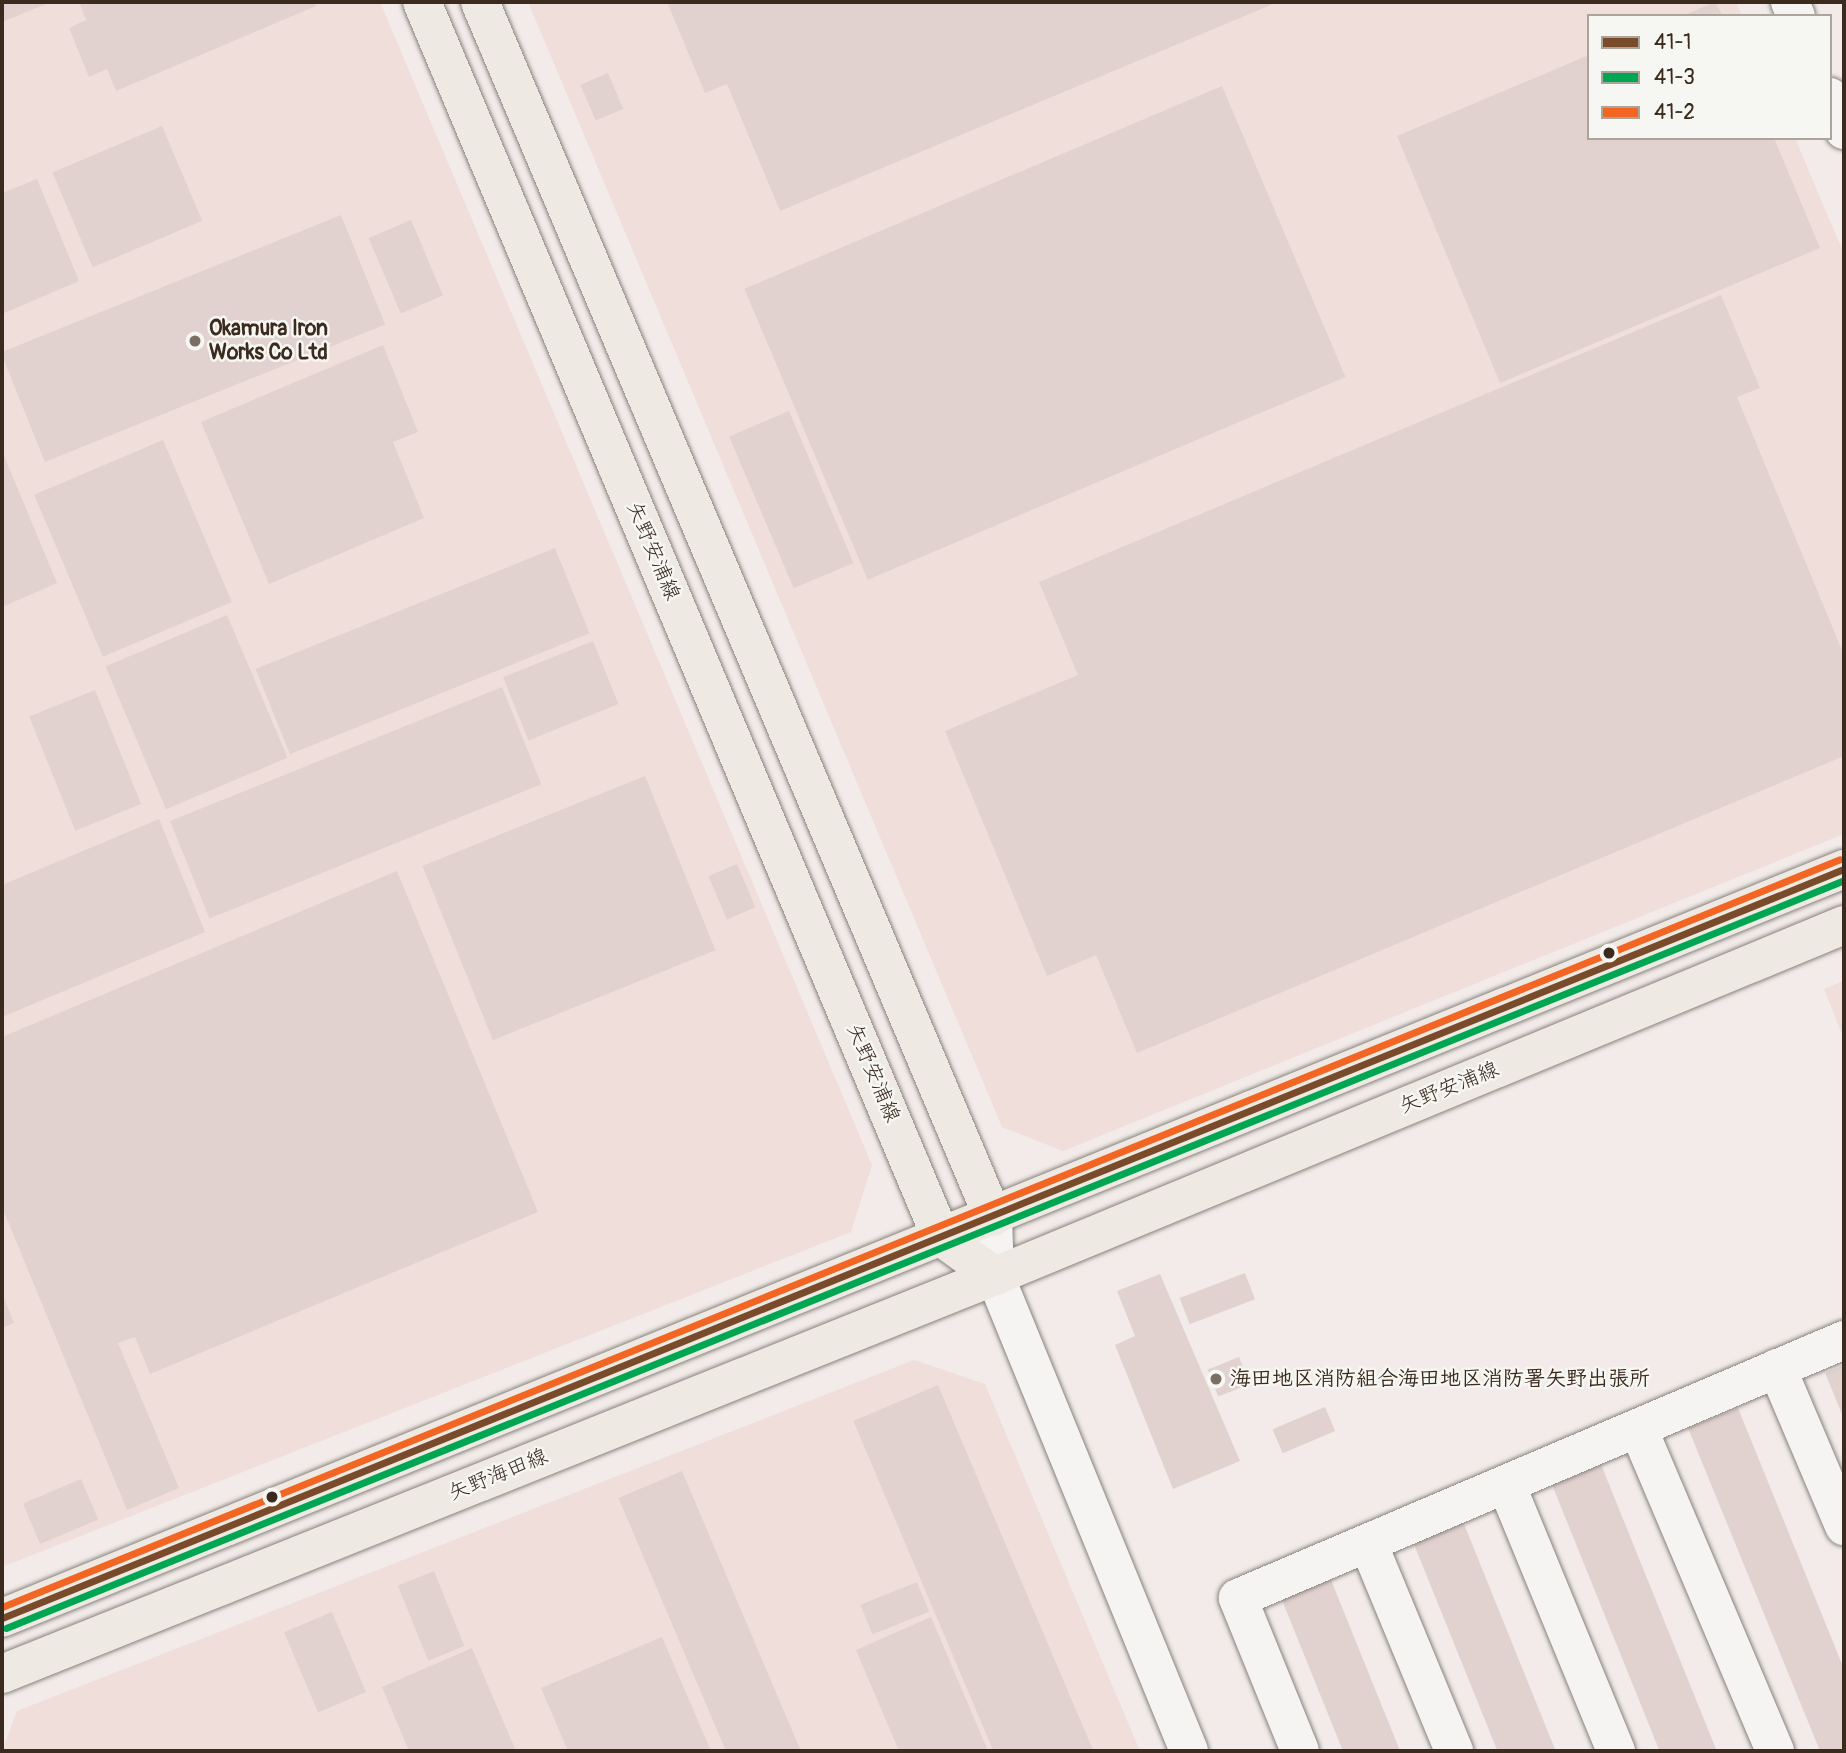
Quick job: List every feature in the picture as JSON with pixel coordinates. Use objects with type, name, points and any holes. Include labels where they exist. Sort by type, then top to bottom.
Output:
[{"type":"main road","name":"矢野安浦線","points":[[422,2],[941,1237]]},
{"type":"main road","points":[[480,2],[993,1217]]},
{"type":"main road","points":[[2,1618],[1844,869]]},
{"type":"main road","name":"矢野安浦線","points":[[995,1276],[1844,925]]},
{"type":"main road","points":[[941,1237],[995,1276]]},
{"type":"main road","name":"矢野海田線","points":[[2,1674],[995,1276]]},
{"type":"street","points":[[1832,102],[1844,130]]},
{"type":"street","points":[[993,1217],[995,1276],[1189,1751]]},
{"type":"street","points":[[1300,1751],[1238,1598],[1844,1340]]},
{"type":"street","points":[[1777,1368],[1844,1527]]},
{"type":"street","points":[[1638,1428],[1775,1751]]},
{"type":"street","points":[[1506,1483],[1616,1751]]},
{"type":"street","points":[[1368,1543],[1454,1751]]},
{"type":"shaded area","points":[[2,2],[380,2],[872,1165],[851,1232],[2,1567]]},
{"type":"shaded area","points":[[528,2],[1736,2],[1741,14],[1587,14],[1587,140],[1796,140],[1844,254],[1844,834],[1063,1151],[1002,1127]]},
{"type":"shaded area","points":[[1844,981],[1844,1039],[1824,989]]},
{"type":"shaded area","points":[[914,1360],[985,1384],[1140,1751],[2,1751],[17,1711]]},
{"type":"building","points":[[2,2],[51,2],[2,22]]},
{"type":"building","points":[[79,2],[314,2],[316,6],[116,91],[107,69],[89,77],[69,28],[86,20]]},
{"type":"building","points":[[667,2],[1278,2],[780,211],[727,84],[705,93]]},
{"type":"building","points":[[1715,2],[1722,14],[1687,14]]},
{"type":"building","points":[[1587,56],[1587,140],[1775,140],[1820,248],[1500,383],[1397,136]]},
{"type":"building","points":[[608,73],[623,109],[596,121],[580,85]]},
{"type":"building","points":[[1222,86],[1345,377],[868,580],[744,289]]},
{"type":"building","points":[[162,126],[202,221],[93,267],[52,172]]},
{"type":"building","points":[[37,179],[79,281],[2,314],[2,193]]},
{"type":"building","name":"Okamura Iron Works Co Ltd","points":[[341,215],[385,324],[45,462],[2,352]]},
{"type":"building","points":[[411,220],[443,295],[401,313],[369,238]]},
{"type":"building","points":[[1721,295],[1760,388],[1737,397],[1844,655],[1844,756],[1137,1053],[1096,955],[1047,976],[945,731],[1078,675],[1039,582]]},
{"type":"building","points":[[383,345],[418,432],[393,442],[424,518],[269,584],[201,422]]},
{"type":"building","points":[[789,411],[853,563],[794,588],[729,436]]},
{"type":"building","points":[[163,440],[232,602],[103,657],[34,495]]},
{"type":"building","points":[[2,451],[57,583],[2,607]]},
{"type":"building","points":[[555,548],[589,633],[290,754],[256,669]]},
{"type":"building","points":[[227,615],[288,758],[166,809],[105,667]]},
{"type":"building","points":[[593,641],[618,704],[529,740],[503,677]]},
{"type":"building","points":[[502,687],[541,784],[209,918],[170,821]]},
{"type":"building","points":[[95,690],[141,804],[75,831],[29,717]]},
{"type":"building","points":[[645,776],[715,950],[493,1040],[422,866]]},
{"type":"building","points":[[159,819],[205,932],[2,1017],[2,885]]},
{"type":"building","points":[[737,864],[755,907],[727,919],[708,876]]},
{"type":"building","points":[[397,871],[538,1212],[150,1374],[135,1337],[118,1343],[179,1488],[127,1510],[2,1207],[2,1037]]},
{"type":"building","points":[[1245,1273],[1255,1299],[1190,1324],[1180,1298]]},
{"type":"building","points":[[1160,1274],[1240,1461],[1173,1489],[1115,1345],[1135,1336],[1117,1291]]},
{"type":"building","points":[[2,1293],[14,1323],[2,1328]]},
{"type":"building","points":[[1239,1357],[1250,1384],[1218,1397],[1207,1370]]},
{"type":"building","points":[[1844,1365],[1844,1419],[1825,1373]]},
{"type":"building","points":[[938,1385],[1093,1751],[993,1751],[853,1421]]},
{"type":"building","points":[[1325,1407],[1335,1431],[1283,1453],[1273,1429]]},
{"type":"building","points":[[1738,1408],[1844,1669],[1844,1751],[1820,1751],[1688,1428]]},
{"type":"building","points":[[1600,1462],[1717,1751],[1660,1751],[1551,1482]]},
{"type":"building","points":[[682,1471],[801,1751],[726,1751],[618,1498]]},
{"type":"building","points":[[81,1479],[98,1520],[40,1544],[23,1504]]},
{"type":"building","points":[[1462,1519],[1556,1751],[1497,1751],[1412,1539]]},
{"type":"building","points":[[434,1571],[464,1646],[428,1661],[398,1586]]},
{"type":"building","points":[[1329,1575],[1400,1751],[1343,1751],[1280,1595]]},
{"type":"building","points":[[917,1582],[929,1612],[872,1635],[860,1605]]},
{"type":"building","points":[[332,1612],[366,1692],[318,1712],[284,1632]]},
{"type":"building","points":[[931,1617],[988,1751],[899,1751],[856,1650]]},
{"type":"building","points":[[662,1637],[711,1751],[568,1751],[541,1688]]},
{"type":"building","points":[[472,1648],[516,1751],[409,1751],[382,1687]]},
{"type":"transit line","name":"41-2","points":[[2,1607],[1840,859]]},
{"type":"transit line","name":"41-1","points":[[2,1618],[1844,869]]},
{"type":"transit line","name":"41-3","points":[[6,1628],[1844,880]]},
{"type":"place","name":"Okamura Iron Works Co Ltd","points":[[195,341]]},
{"type":"place","name":"海田地区消防組合海田地区消防署矢野出張所","points":[[1216,1379]]}]
